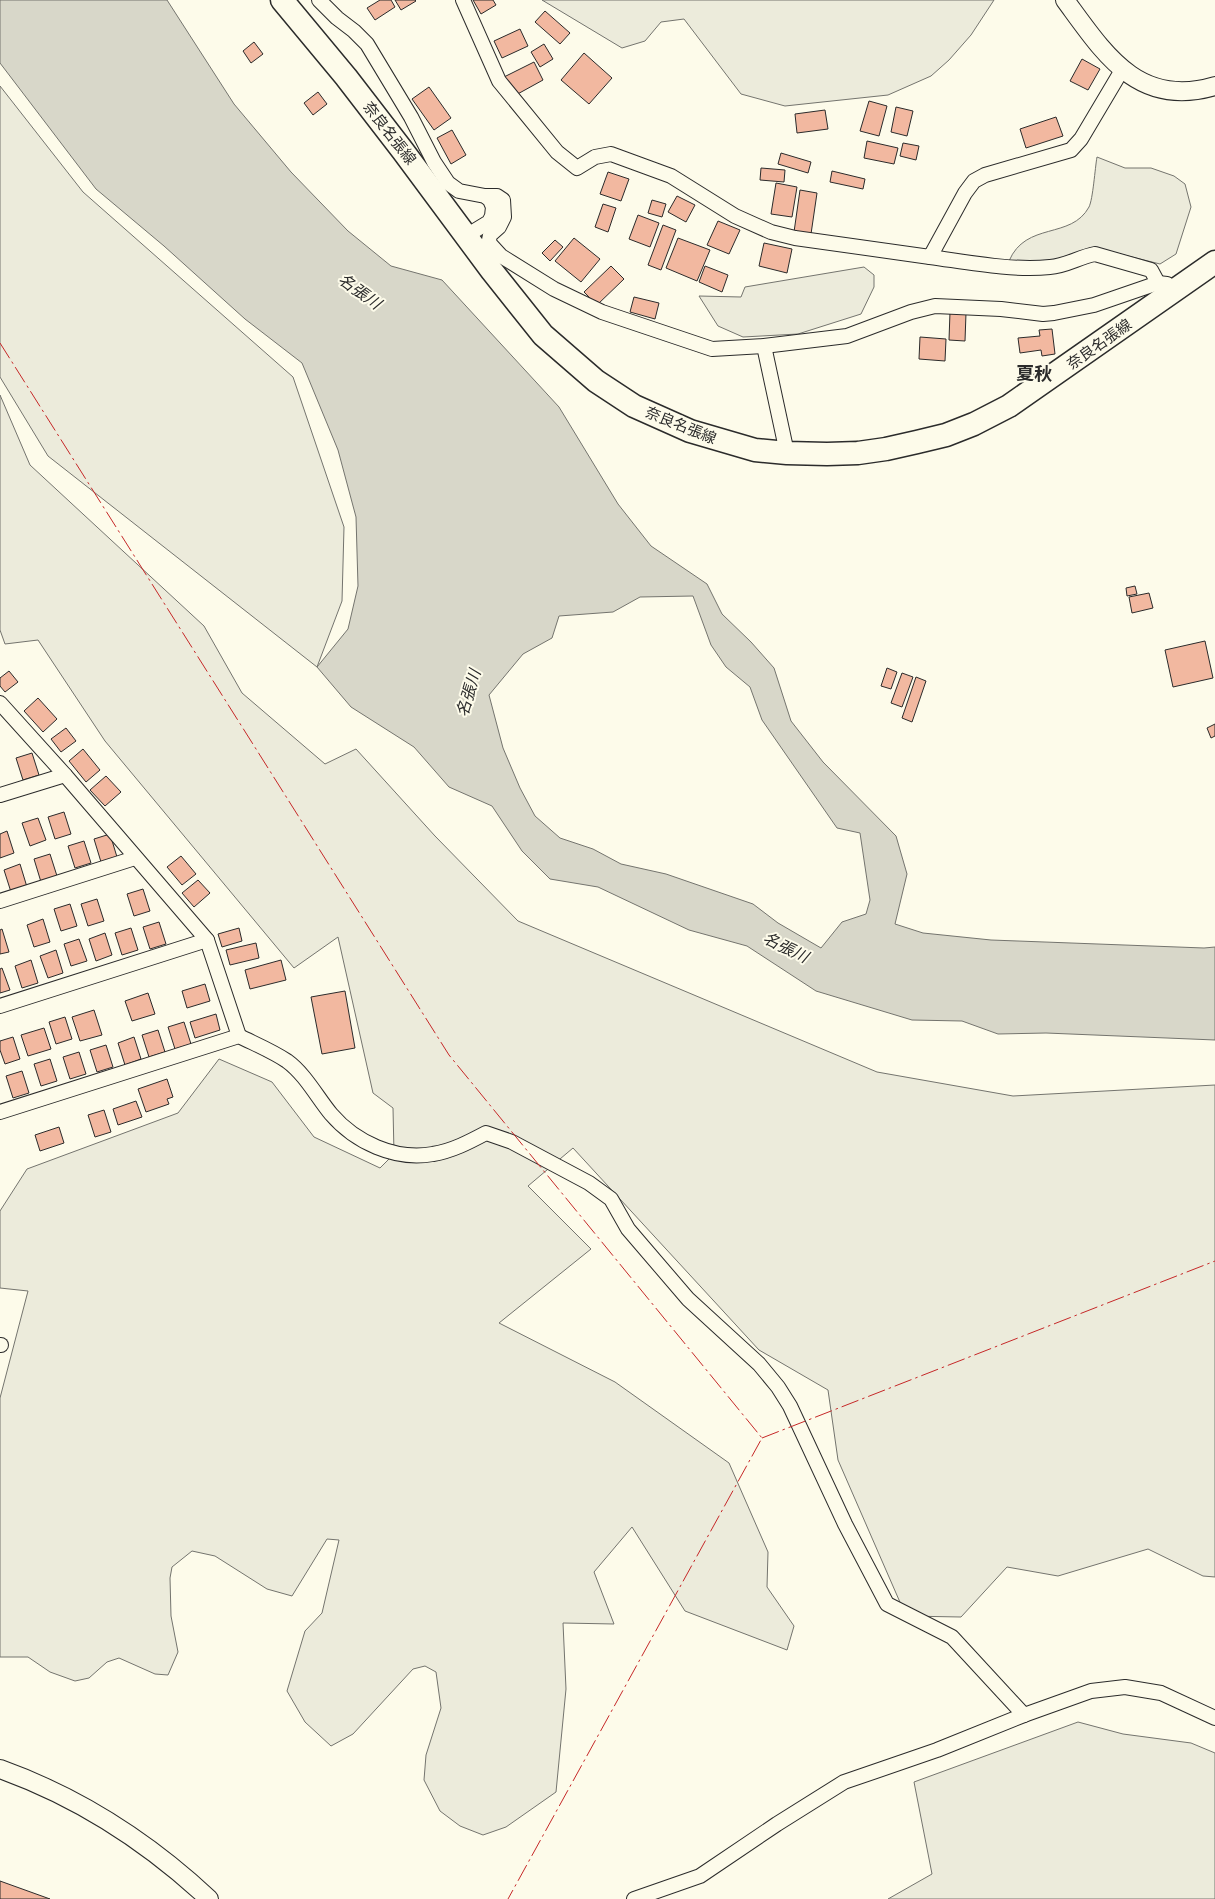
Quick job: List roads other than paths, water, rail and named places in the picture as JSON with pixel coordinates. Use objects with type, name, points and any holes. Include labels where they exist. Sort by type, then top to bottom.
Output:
[{"type":"main road","name":"奈良名張線","points":[[282,0],[346,77],[543,335],[596,381],[634,406],[690,431],[755,450],[787,453],[858,453],[886,449],[946,435],[974,424],[1035,390],[1164,288],[1215,262]]},
{"type":"street","points":[[319,0],[367,44],[411,116],[434,162],[448,183],[458,191],[485,196],[497,196],[503,200],[504,217],[500,226],[490,235],[490,244],[501,256],[554,289],[602,312],[712,349],[764,346],[847,336],[910,312],[935,306],[1054,313],[1164,288],[1151,270],[1095,254],[1048,267],[1012,266],[930,257],[795,238],[771,232],[735,216],[671,176],[611,154],[595,157],[576,168],[557,152],[499,81],[463,0]]},
{"type":"street","points":[[1065,0],[1108,57],[1122,70],[1154,87],[1166,90],[1198,91],[1215,86]]},
{"type":"street","points":[[930,257],[964,193],[974,182],[986,175],[1071,150],[1081,139],[1122,70]]},
{"type":"street","points":[[466,236],[489,222],[492,216],[493,207],[485,196]]},
{"type":"street","points":[[764,346],[787,453]]},
{"type":"street","points":[[0,703],[65,774],[207,940],[239,1036],[288,1062],[340,1124],[356,1136],[382,1150],[414,1155],[432,1154],[468,1143],[486,1133],[512,1142],[589,1183],[611,1199],[628,1229],[688,1299],[759,1364],[778,1387],[790,1406],[857,1550],[887,1604],[952,1637],[1024,1715]]},
{"type":"street","points":[[0,795],[65,774]]},
{"type":"street","points":[[0,901],[135,858]]},
{"type":"street","points":[[0,1006],[207,940]]},
{"type":"street","points":[[0,1112],[239,1036]]},
{"type":"street","points":[[634,1899],[700,1876],[776,1824],[844,1782],[937,1750],[1024,1715],[1090,1692],[1125,1687],[1161,1693],[1215,1718]]},
{"type":"street","points":[[0,1769],[50,1790],[106,1820],[164,1860],[209,1899]]},
{"type":"water","name":"名張川","points":[[0,0],[167,0],[234,104],[291,172],[348,231],[391,266],[442,280],[559,407],[618,504],[651,546],[707,584],[722,614],[774,668],[791,721],[823,762],[896,836],[907,874],[895,924],[923,933],[991,940],[1215,947],[1215,1040],[1046,1033],[998,1034],[962,1021],[912,1020],[816,991],[747,946],[689,930],[598,887],[550,879],[522,851],[492,806],[449,787],[414,747],[351,707],[317,667],[348,629],[358,586],[356,517],[338,450],[302,363],[245,319],[164,246],[96,189],[0,63]],"holes":[[[693,596],[711,645],[726,667],[750,687],[762,720],[837,828],[860,833],[870,900],[866,914],[842,922],[821,948],[778,923],[753,904],[666,874],[621,864],[593,849],[560,838],[535,816],[520,788],[503,748],[489,695],[523,654],[552,638],[559,616],[613,612],[640,597]]]},
{"type":"district","name":"夏秋","points":[[1034,373]]}]
